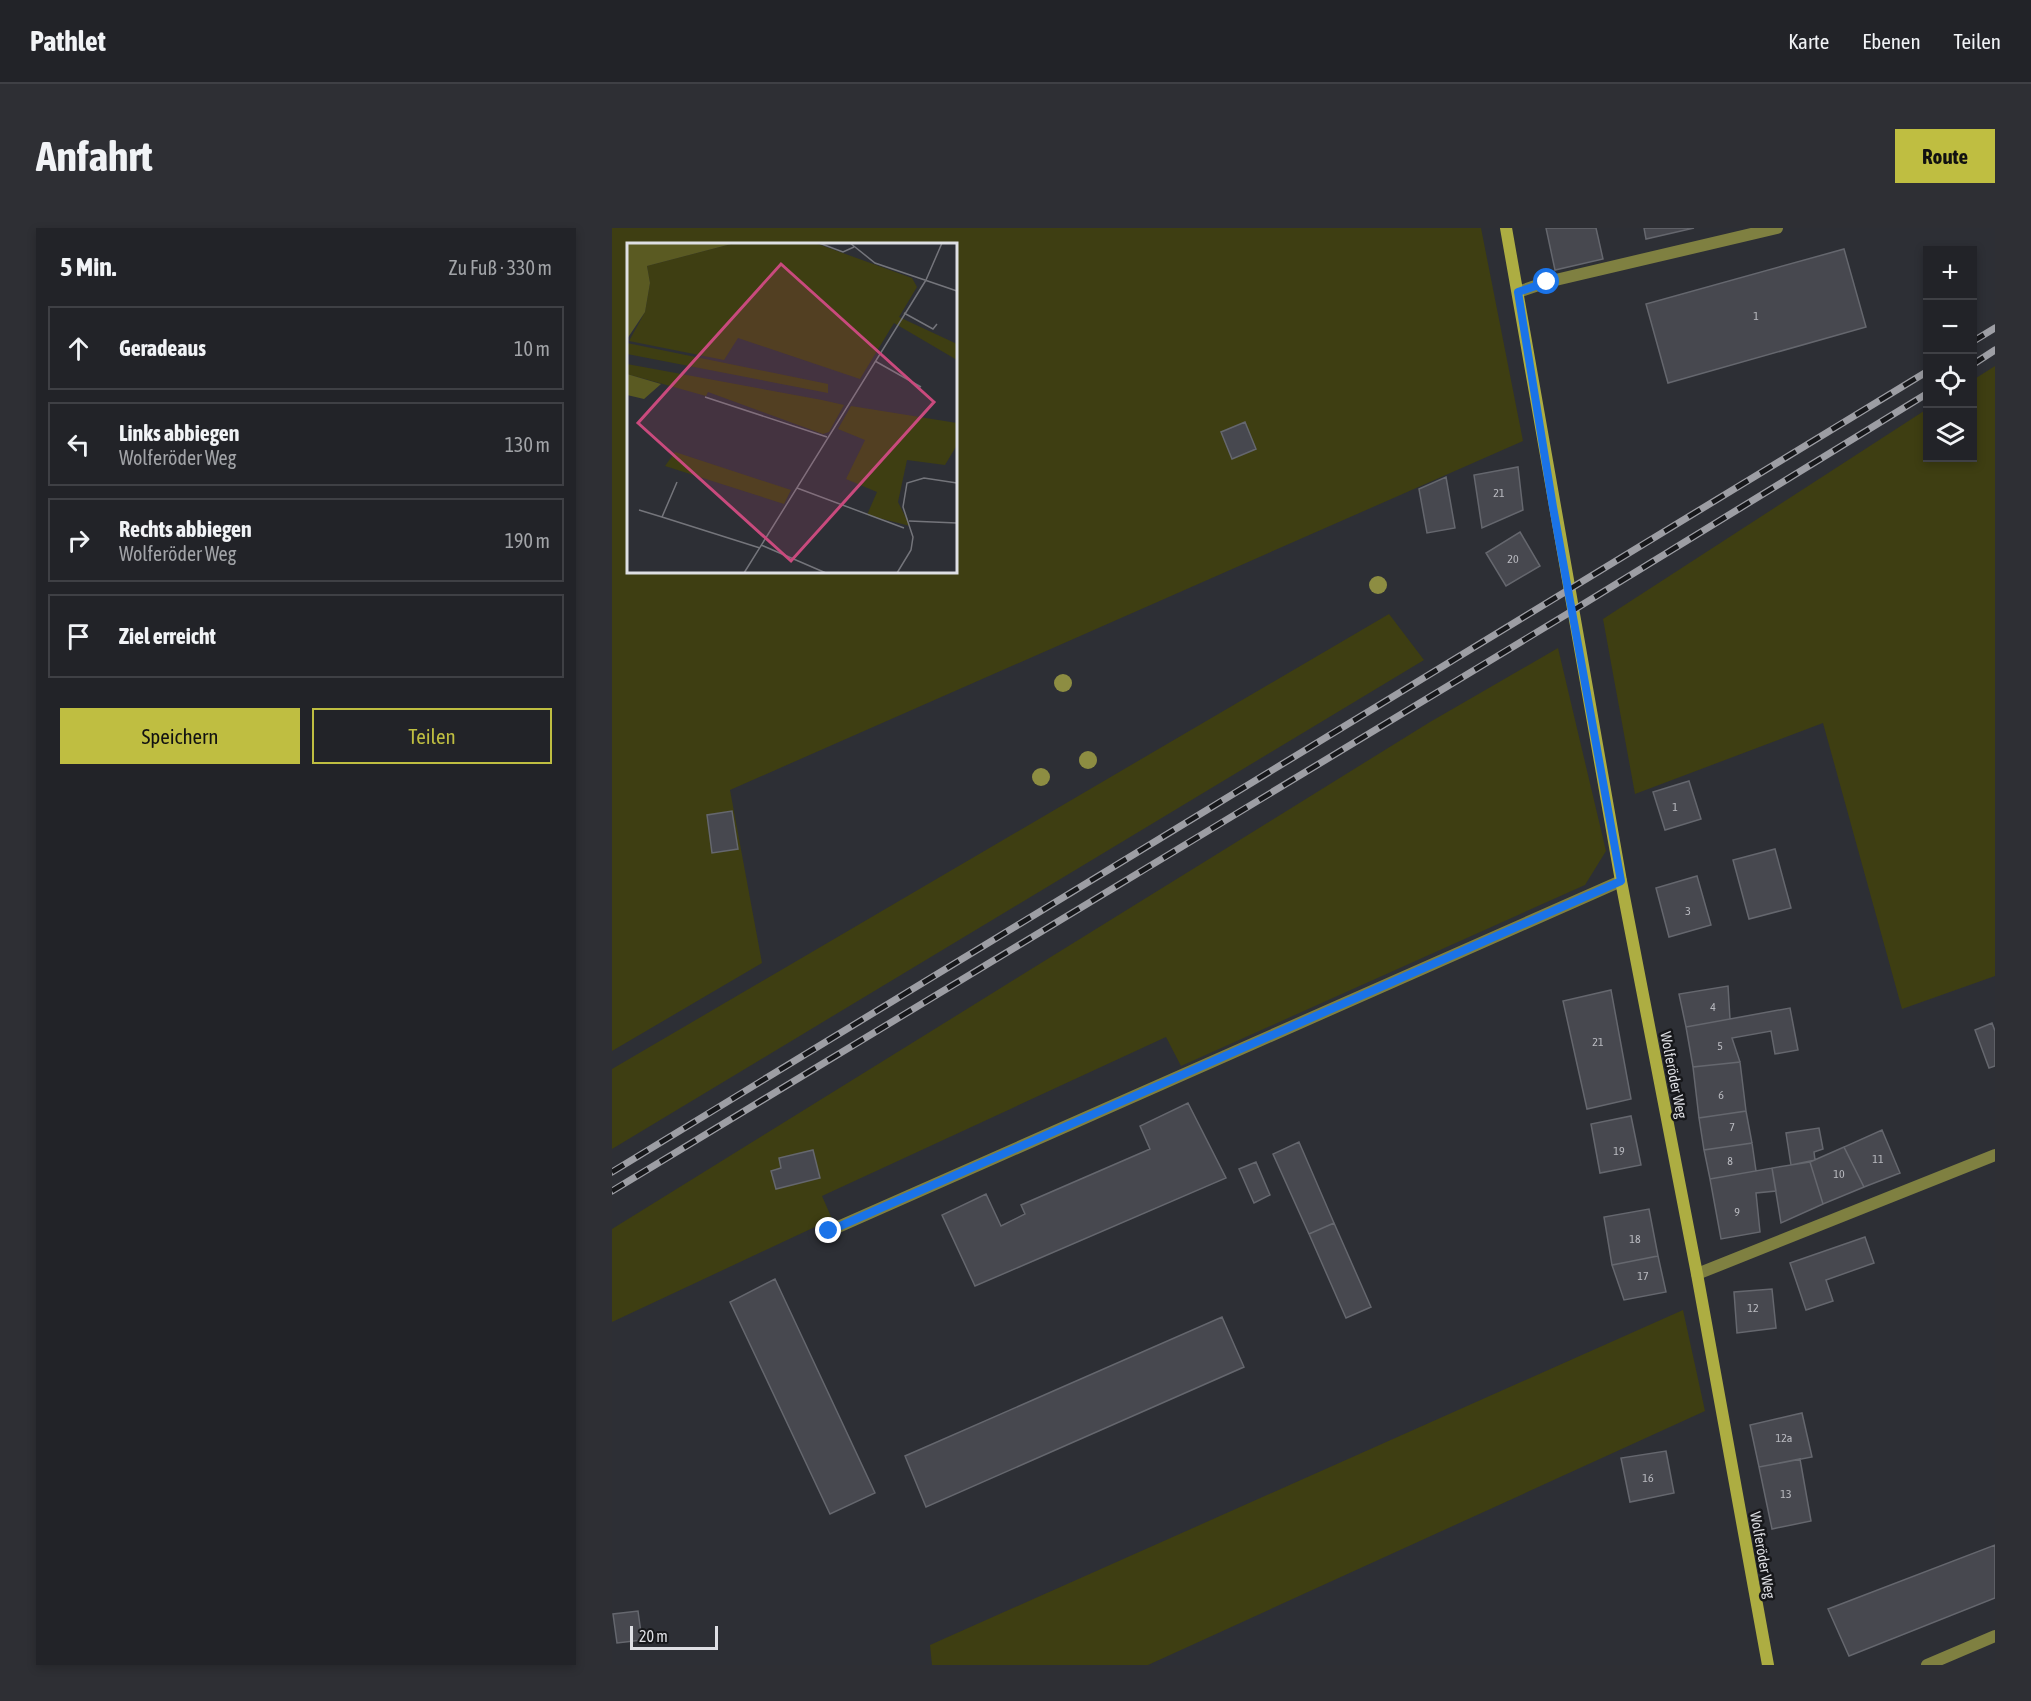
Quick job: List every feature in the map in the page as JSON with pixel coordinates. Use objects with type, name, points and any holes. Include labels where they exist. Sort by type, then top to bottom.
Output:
[{"type":"main road","name":"Wolferöder Weg","points":[[1506,228],[1553,507],[1621,881],[1697,1274],[1768,1665]]},
{"type":"street","points":[[1518,292],[1547,282],[1777,228]]},
{"type":"street","points":[[829,1231],[1621,881]]},
{"type":"street","points":[[1697,1274],[1995,1155]]},
{"type":"street","points":[[1927,1665],[1995,1636]]},
{"type":"shaded area","points":[[612,228],[1481,228],[1523,441],[730,790],[762,963],[612,1051]]},
{"type":"shaded area","points":[[1995,366],[1995,976],[1902,1009],[1823,723],[1635,794],[1603,619],[1923,412],[1923,462],[1977,462],[1977,377]]},
{"type":"shaded area","points":[[1389,614],[1424,660],[612,1149],[612,1069]]},
{"type":"shaded area","points":[[1558,648],[1606,851],[1585,885],[1181,1066],[1166,1037],[822,1196],[832,1219],[612,1322],[612,1229],[1430,722]]},
{"type":"shaded area","points":[[1683,1310],[1705,1411],[1148,1665],[932,1665],[930,1645]]},
{"type":"building","points":[[1546,228],[1596,228],[1603,259],[1555,270]]},
{"type":"building","points":[[1644,228],[1694,228],[1646,239]]},
{"type":"building","points":[[1844,249],[1866,327],[1668,383],[1646,304]]},
{"type":"building","points":[[1245,422],[1256,449],[1232,459],[1221,432]]},
{"type":"building","points":[[1518,467],[1523,510],[1482,528],[1474,475]]},
{"type":"building","points":[[1446,477],[1455,528],[1427,533],[1419,489]]},
{"type":"building","points":[[1520,532],[1540,566],[1506,586],[1486,553]]},
{"type":"building","points":[[1689,781],[1701,819],[1665,830],[1653,792]]},
{"type":"building","points":[[732,811],[738,849],[712,853],[707,815]]},
{"type":"building","points":[[1775,849],[1791,908],[1749,919],[1733,860]]},
{"type":"building","points":[[1697,876],[1711,925],[1669,937],[1656,888]]},
{"type":"building","points":[[1728,986],[1730,1019],[1686,1027],[1679,994]]},
{"type":"building","points":[[1611,990],[1631,1099],[1587,1109],[1563,1001]]},
{"type":"building","points":[[1790,1008],[1798,1050],[1775,1054],[1771,1031],[1732,1038],[1740,1062],[1693,1067],[1686,1027]]},
{"type":"building","points":[[1992,1023],[1995,1031],[1995,1066],[1989,1068],[1975,1030]]},
{"type":"building","points":[[1740,1062],[1746,1111],[1699,1118],[1693,1067]]},
{"type":"building","points":[[1188,1103],[1226,1178],[975,1286],[942,1215],[986,1194],[1001,1226],[1025,1214],[1021,1205],[1150,1149],[1140,1126]]},
{"type":"building","points":[[1746,1111],[1752,1143],[1704,1150],[1699,1118]]},
{"type":"building","points":[[1631,1116],[1641,1165],[1600,1173],[1591,1124]]},
{"type":"building","points":[[1819,1128],[1823,1149],[1814,1152],[1815,1160],[1791,1165],[1786,1133]]},
{"type":"building","points":[[1882,1130],[1900,1173],[1864,1187],[1844,1147]]},
{"type":"building","points":[[1299,1142],[1334,1223],[1309,1234],[1273,1154]]},
{"type":"building","points":[[1752,1143],[1756,1171],[1710,1179],[1704,1150]]},
{"type":"building","points":[[1844,1147],[1864,1187],[1823,1204],[1810,1162]]},
{"type":"building","points":[[813,1150],[820,1178],[776,1189],[771,1171],[781,1168],[779,1158]]},
{"type":"building","points":[[1256,1162],[1270,1195],[1254,1203],[1239,1169]]},
{"type":"building","points":[[1810,1162],[1823,1204],[1781,1223],[1772,1168]]},
{"type":"building","points":[[1772,1168],[1776,1191],[1756,1193],[1760,1232],[1721,1239],[1710,1179]]},
{"type":"building","points":[[1649,1209],[1658,1256],[1612,1265],[1604,1217]]},
{"type":"building","points":[[1334,1223],[1371,1307],[1346,1318],[1309,1234]]},
{"type":"building","points":[[1865,1237],[1874,1263],[1826,1280],[1833,1301],[1806,1310],[1790,1263]]},
{"type":"building","points":[[1658,1256],[1666,1292],[1624,1300],[1612,1265]]},
{"type":"building","points":[[775,1279],[875,1493],[830,1514],[730,1302]]},
{"type":"building","points":[[1772,1289],[1776,1328],[1737,1333],[1734,1292]]},
{"type":"building","points":[[1222,1317],[1244,1367],[926,1507],[905,1456]]},
{"type":"building","points":[[1802,1413],[1812,1457],[1759,1467],[1750,1425]]},
{"type":"building","points":[[1666,1451],[1674,1493],[1630,1502],[1621,1458]]},
{"type":"building","points":[[1800,1459],[1811,1521],[1772,1529],[1759,1467]]},
{"type":"building","points":[[1995,1545],[1995,1598],[1849,1656],[1828,1609]]},
{"type":"building","points":[[638,1611],[642,1640],[617,1643],[613,1614]]},
{"type":"railway","points":[[1977,339],[1995,328]]},
{"type":"railway","points":[[1977,362],[1995,350]]},
{"type":"railway","points":[[612,1172],[1923,374]]},
{"type":"railway","points":[[612,1191],[1572,611],[1923,396]]},
{"type":"route","points":[[829,1231],[1621,881],[1553,507],[1518,292],[1547,282]]}]
